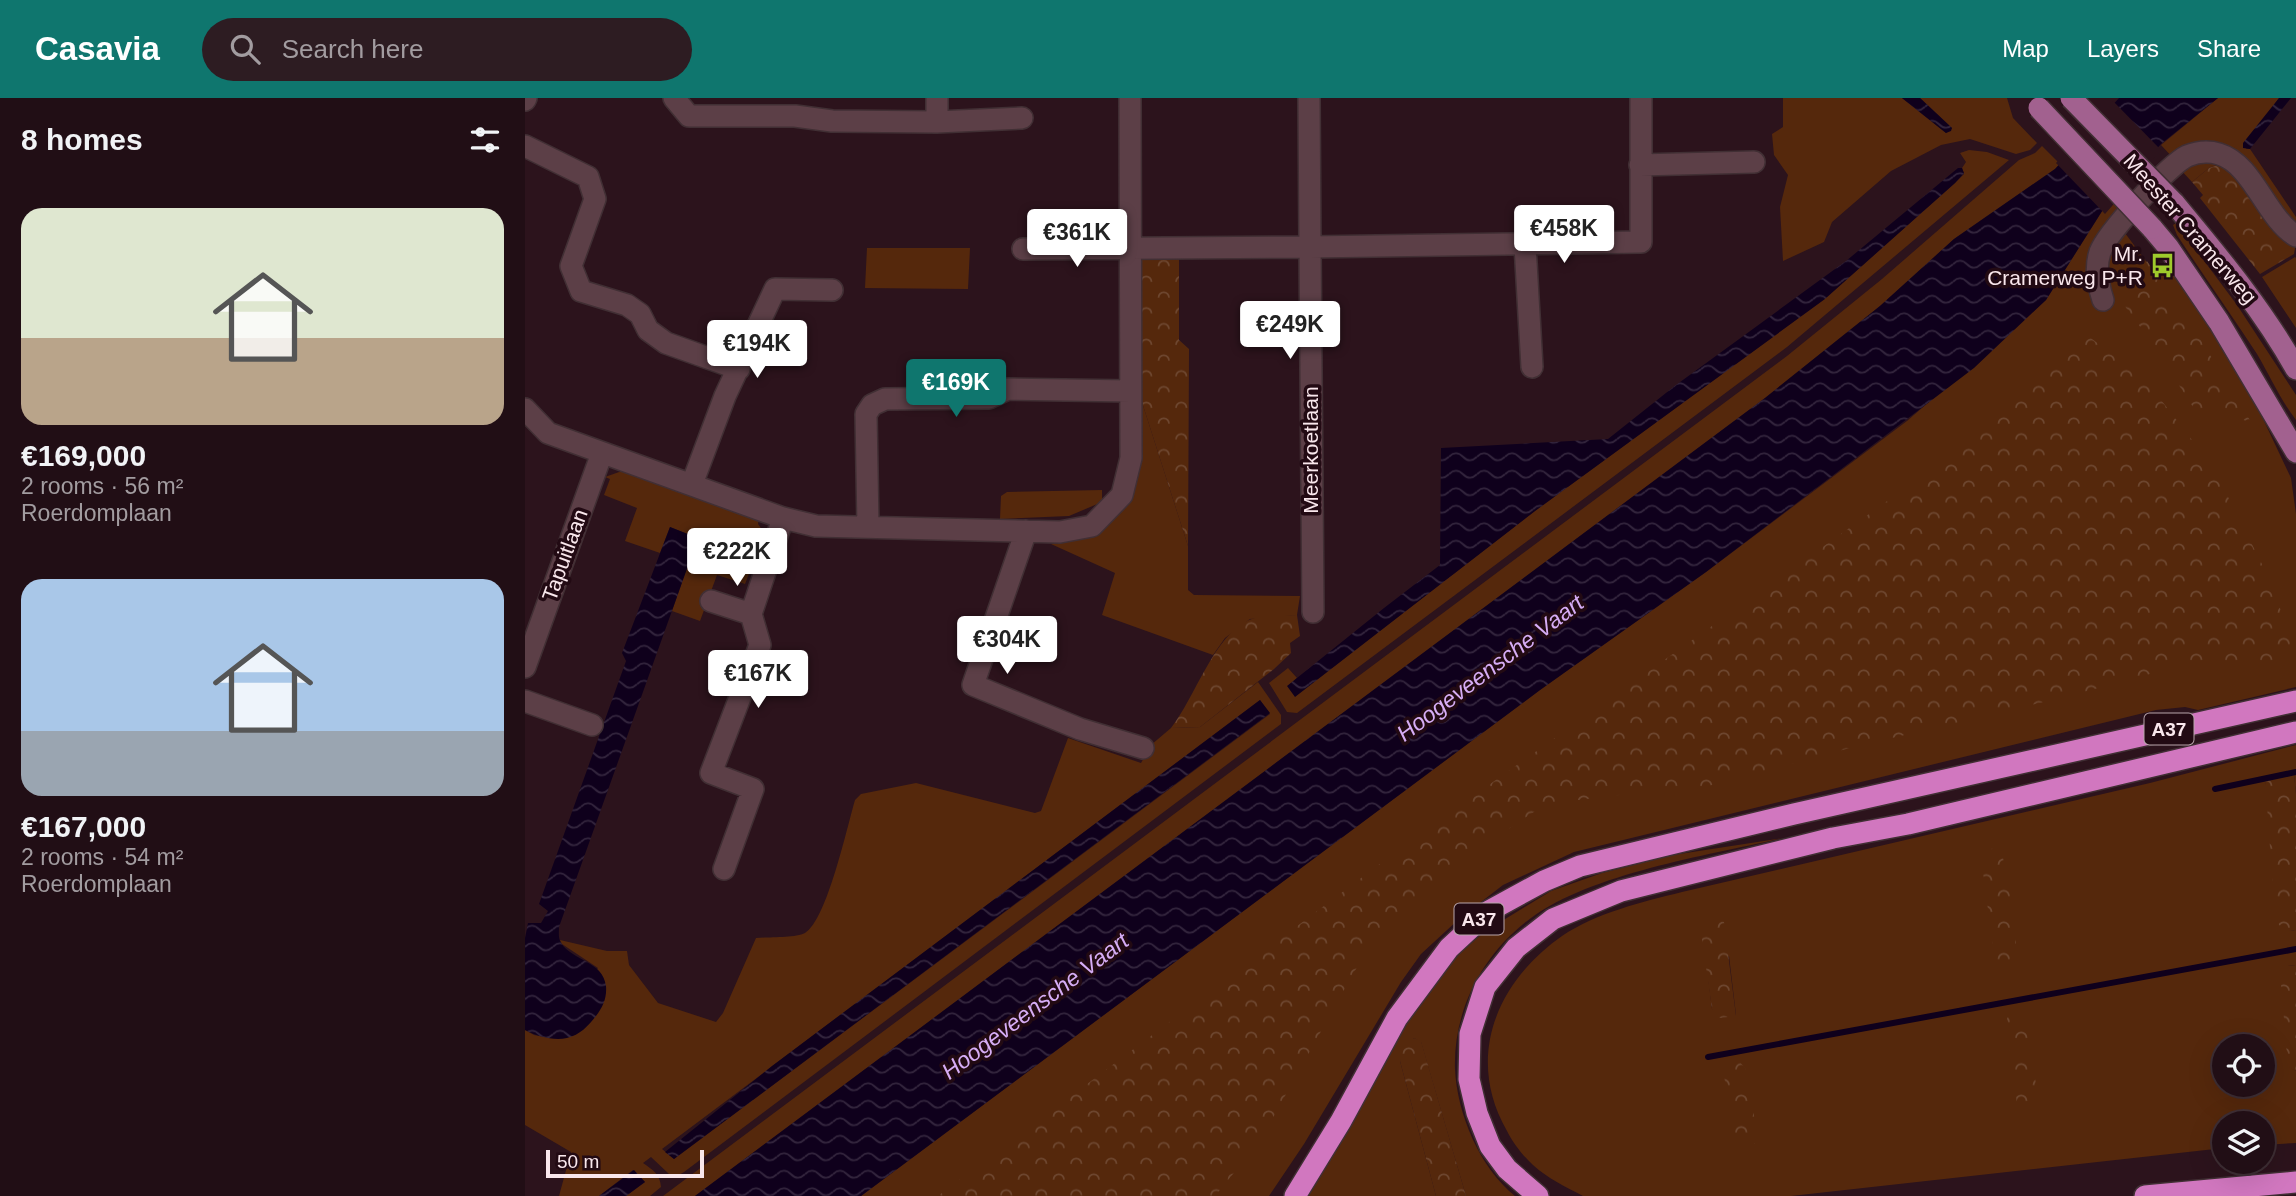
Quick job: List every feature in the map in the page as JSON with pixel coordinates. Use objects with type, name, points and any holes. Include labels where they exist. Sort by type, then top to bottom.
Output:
[{"type":"highway","name":"A37","points":[[1295,1196],[1341,1121],[1397,1018],[1442,956],[1489,911],[1543,881],[1580,866],[1766,820],[2296,701]]},
{"type":"highway","name":"A37","points":[[1538,1196],[1507,1169],[1490,1146],[1477,1113],[1469,1079],[1469,1034],[1485,987],[1516,948],[1553,919],[1621,891],[1833,838],[1908,824],[2296,732]]},
{"type":"highway","points":[[2145,1196],[2296,1182]]},
{"type":"main road","name":"Meester Cramerweg","points":[[2071,98],[2173,203],[2276,332],[2296,369]]},
{"type":"main road","name":"Meester Cramerweg","points":[[2034,103],[2168,247],[2220,321],[2296,452]]},
{"type":"street","points":[[674,98],[689,116],[795,116],[832,121],[937,122],[1022,118]]},
{"type":"street","points":[[937,98],[937,122]]},
{"type":"street","points":[[525,409],[548,433],[783,518],[816,526],[1060,532],[1092,526],[1122,495],[1131,458],[1130,98]]},
{"type":"street","name":"Meerkoetlaan","points":[[1309,98],[1313,612]]},
{"type":"street","points":[[1023,249],[1640,242],[1641,98]]},
{"type":"street","points":[[525,146],[588,177],[595,199],[571,266],[581,291],[627,304],[640,314],[648,330],[666,343],[739,369]]},
{"type":"street","points":[[2103,300],[2097,275],[2099,254],[2103,245],[2179,162],[2194,154],[2219,154],[2236,164],[2296,236]]},
{"type":"street","points":[[1640,165],[1754,162]]},
{"type":"street","points":[[1525,245],[1532,367]]},
{"type":"street","points":[[692,484],[725,396],[775,289],[832,290]]},
{"type":"street","points":[[868,527],[866,414],[871,405],[885,399],[989,398],[1008,389],[1130,391]]},
{"type":"street","name":"Tapuitlaan","points":[[526,660],[602,453]]},
{"type":"street","points":[[724,869],[753,789],[711,774],[760,645],[751,614],[783,518]]},
{"type":"street","points":[[1026,531],[973,685],[1080,729],[1143,748]]},
{"type":"street","points":[[711,601],[751,614]]},
{"type":"street","points":[[525,701],[592,725]]},
{"type":"green space","points":[[1783,98],[1902,98],[1946,133],[1952,128],[1920,98],[2007,98],[2013,118],[2037,143],[2030,150],[2016,154],[1970,139],[1941,145],[1891,171],[1832,222],[1824,242],[1783,261],[1780,207],[1788,175],[1774,155],[1772,134],[1783,127]]},
{"type":"green space","points":[[2218,98],[2279,98],[2246,149],[2250,149],[2296,217],[2296,230],[2240,162],[2174,159],[2161,145]]},
{"type":"green space","points":[[2042,146],[2060,164],[2055,169],[1954,239],[1880,306],[1765,398],[695,1196],[663,1196],[1787,356],[1882,279],[2019,160],[2035,153]]},
{"type":"green space","points":[[1969,150],[1987,152],[2009,160],[1787,347],[1297,713],[1287,712],[1269,683],[1288,668],[1297,678],[1288,686],[1295,696],[1535,511],[1824,299],[1964,174],[1962,168],[1966,162],[1960,153]]},
{"type":"green space","points":[[2189,161],[2223,163],[2209,168],[2192,182],[2179,168]]},
{"type":"green space","points":[[2224,163],[2296,242],[2294,254],[2260,274],[2200,198],[2203,195],[2192,182],[2209,168]]},
{"type":"green space","points":[[2114,197],[2125,210],[2105,258],[2122,229],[2154,272],[2167,264],[2203,314],[2256,404],[2291,478],[2296,514],[2296,687],[2198,710],[2185,707],[2156,710],[1574,852],[1503,885],[1459,919],[1421,954],[1269,1196],[861,1196],[1540,690],[1706,572],[1907,421],[2046,300],[2104,208]]},
{"type":"green space","points":[[2176,223],[2237,305],[2296,395],[2296,420],[2257,354],[2177,235],[2173,225]]},
{"type":"green space","points":[[867,248],[970,248],[968,289],[865,288]]},
{"type":"green space","points":[[2296,258],[2296,328],[2262,277]]},
{"type":"green space","points":[[1140,259],[1179,259],[1179,340],[1189,349],[1188,546],[1140,396]]},
{"type":"green space","points":[[2147,261],[2199,337],[2251,422],[2193,407],[2121,301]]},
{"type":"green space","points":[[2088,336],[2144,378],[2213,467],[2273,586],[2294,653],[2268,668],[2183,665],[1697,789],[1546,804],[1457,863],[1387,924],[1354,972],[1260,1141],[1215,1196],[938,1196],[1413,839],[1970,442],[2065,352]]},
{"type":"green space","points":[[1140,396],[1188,546],[1188,590],[1194,595],[1300,596],[1297,615],[1250,619],[1225,638],[1213,655],[1102,615],[1115,573],[1051,544],[1098,531],[1133,496]]},
{"type":"green space","points":[[622,471],[759,519],[763,538],[745,584],[717,575],[700,621],[672,611],[697,538],[670,527],[660,553],[625,541],[637,508],[604,495],[610,479],[605,477]]},
{"type":"green space","points":[[1102,490],[1102,502],[1069,516],[1000,519],[1001,496],[1007,492]]},
{"type":"green space","points":[[1297,615],[1300,636],[1290,643],[1291,653],[1274,669],[1200,727],[1171,728],[1215,653],[1237,628],[1260,617]]},
{"type":"green space","points":[[1258,682],[1281,715],[1281,724],[684,1172],[677,1176],[669,1174],[651,1157],[643,1163],[655,1173],[661,1187],[650,1196],[626,1196],[645,1182],[633,1170],[599,1196],[559,1196],[571,1152],[525,1125],[525,1030],[549,1038],[598,968],[560,940],[607,951],[627,951],[629,965],[658,1003],[716,1022],[723,1013],[756,938],[801,935],[813,925],[828,892],[855,800],[861,794],[916,783],[1035,813],[1041,811],[1068,738],[1141,763],[1151,745],[1171,728],[1200,727]],"holes":[[[1260,700],[1270,714],[674,1159],[662,1149]]]},
{"type":"green space","points":[[2296,745],[2296,794],[2294,774],[2265,779],[2290,931],[2296,930],[2296,965],[2288,966],[2288,1066],[2296,1071],[2296,1143],[2275,1144],[2275,1111],[2212,1111],[2212,1149],[1791,1196],[1583,1196],[1538,1170],[1509,1136],[1495,1104],[1489,1076],[1489,1049],[1494,1023],[1520,976],[1539,955],[1562,936],[1589,921],[1620,909],[2150,783]],"holes":[[[1729,956],[1736,1015],[1712,1009],[1708,977]]]},
{"type":"green space","points":[[2294,774],[2296,794],[2296,930],[2290,931],[2279,925],[2274,904],[2265,778]]},
{"type":"green space","points":[[1783,838],[1652,867],[1586,889],[1556,902],[1531,918],[1514,932],[1485,966],[1474,984],[1459,1025],[1455,1069],[1457,1086],[1466,1122],[1481,1155],[1491,1171],[1515,1196],[1466,1196],[1421,1042],[1414,1038],[1400,1061],[1436,1196],[1306,1196],[1369,1093],[1410,1017],[1443,968],[1484,932],[1551,891],[1602,873],[1673,855]]},
{"type":"green space","points":[[2001,847],[2016,927],[2016,970],[1999,973],[1995,963],[1981,857],[1991,849]]},
{"type":"green space","points":[[1713,918],[1724,922],[1736,1016],[1720,1018],[1712,1009],[1700,925]]},
{"type":"green space","points":[[2296,965],[2296,1071],[2288,1067],[2281,983],[2282,969]]},
{"type":"green space","points":[[2020,1008],[2026,1015],[2038,1098],[2035,1105],[2017,1104],[2006,1022],[2010,1010]]},
{"type":"green space","points":[[1414,1038],[1421,1041],[1466,1196],[1436,1196],[1400,1061],[1401,1052]]},
{"type":"green space","points":[[1738,1060],[1745,1068],[1758,1137],[1754,1144],[1736,1143],[1724,1076],[1727,1063]]},
{"type":"water","points":[[1902,98],[1920,98],[1952,128],[1951,131],[1946,133]]},
{"type":"water","name":"Hoogeveensche Vaart","points":[[2119,98],[2218,98],[2161,144],[2104,208],[2046,300],[1974,368],[1706,572],[1540,690],[861,1196],[695,1196],[1765,398],[1880,306],[1954,239],[2055,169]]},
{"type":"water","points":[[2279,98],[2291,98],[2250,149],[2243,148],[2243,143]]},
{"type":"water","points":[[1958,168],[1962,168],[1964,173],[1955,183],[1825,299],[1535,511],[1295,697],[1287,686],[1440,565],[1441,448],[1608,439],[1676,385],[1846,261]]},
{"type":"water","points":[[670,527],[698,538],[559,927],[560,941],[566,949],[594,966],[604,978],[605,998],[596,1016],[580,1032],[567,1038],[545,1037],[525,1030],[525,938],[528,923],[541,923],[548,911],[539,904],[626,661],[622,653]]},
{"type":"water","points":[[1260,700],[1270,713],[674,1159],[665,1152],[772,1066]]},
{"type":"water","points":[[634,1170],[645,1182],[626,1196],[599,1196]]},
{"type":"pier","points":[[2113,101],[2161,150],[2105,214],[2056,163]]},
{"type":"waterway","points":[[2215,789],[2296,772]]},
{"type":"waterway","points":[[1708,1057],[2296,949]]},
{"type":"place","name":"Mr. Cramerweg P+R","points":[[2163,266]]}]
